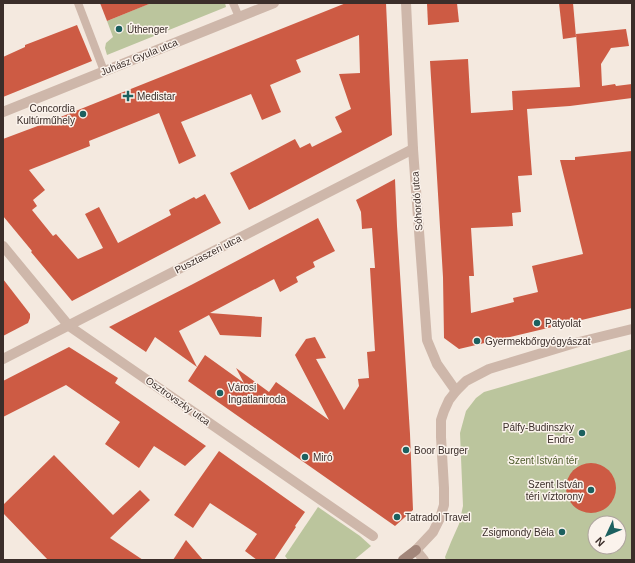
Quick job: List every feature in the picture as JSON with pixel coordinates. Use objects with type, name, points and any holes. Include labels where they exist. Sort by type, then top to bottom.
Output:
[{"type":"street","name":"Juhász Gyula utca","points":[[3,112],[274,3]]},
{"type":"street","name":"Sóhordó utca","points":[[406,3],[427,340],[438,364],[456,390]]},
{"type":"street","name":"Pusztaszeri utca","points":[[3,359],[414,149]]},
{"type":"street","name":"Osztrovszky utca","points":[[3,246],[69,326],[373,536]]},
{"type":"street","points":[[404,560],[433,532],[440,518],[444,504],[441,420],[456,390],[466,381],[488,369],[575,343],[632,329]]},
{"type":"street","points":[[416,550],[424,560]]},
{"type":"lane","points":[[78,3],[104,71]]},
{"type":"lane","points":[[233,3],[238,17]]},
{"type":"green space","points":[[151,3],[225,3],[226,7],[107,55],[105,48],[106,43],[113,37],[107,21]]},
{"type":"green space","name":"Szent István tér","points":[[632,349],[632,560],[446,560],[445,557],[459,524],[463,506],[460,433],[466,411],[476,398],[484,392]]},
{"type":"green space","points":[[318,507],[360,536],[371,546],[354,560],[288,560],[285,556]]},
{"type":"building","points":[[100,3],[149,3],[149,4],[107,21]]},
{"type":"building","points":[[346,3],[386,3],[392,135],[249,210],[230,173],[295,139],[300,148],[310,143],[312,147],[342,132],[335,117],[351,109],[339,74],[360,73],[359,35],[296,60],[301,72],[270,85],[281,112],[262,120],[251,94],[181,122],[196,156],[179,164],[159,113],[89,141],[90,146],[29,170],[45,190],[33,200],[37,206],[32,210],[53,236],[56,234],[78,259],[103,248],[85,214],[99,207],[118,243],[171,215],[169,210],[194,197],[196,199],[205,194],[221,223],[72,301],[3,216],[3,139]]},
{"type":"building","points":[[427,3],[457,3],[459,22],[428,25]]},
{"type":"building","points":[[559,3],[573,3],[576,37],[563,39]]},
{"type":"building","points":[[77,25],[92,61],[3,97],[3,57],[25,47],[25,45]]},
{"type":"building","points":[[626,29],[629,46],[611,48],[601,64],[602,86],[632,84],[632,98],[570,106],[527,109],[532,175],[518,176],[521,212],[512,213],[513,226],[471,228],[474,276],[469,276],[471,313],[514,302],[513,298],[538,292],[532,266],[583,254],[560,160],[575,160],[575,157],[632,151],[632,308],[459,349],[444,338],[443,277],[430,61],[468,59],[471,113],[513,110],[512,91],[580,87],[576,34]]},
{"type":"building","points":[[395,179],[413,510],[395,526],[188,381],[205,355],[244,383],[236,368],[269,392],[276,382],[329,420],[295,355],[306,339],[315,337],[326,358],[316,359],[344,410],[359,386],[358,379],[369,378],[367,352],[375,351],[370,268],[375,268],[372,228],[362,229],[361,212],[356,200]]},
{"type":"building","points":[[318,218],[335,251],[313,262],[315,267],[296,277],[298,282],[280,292],[274,279],[210,313],[262,317],[261,337],[220,335],[209,315],[179,331],[197,367],[155,337],[146,352],[109,327],[193,284]]},
{"type":"building","points":[[3,279],[30,314],[30,318],[28,323],[3,336]]},
{"type":"building","points":[[69,347],[118,378],[115,383],[206,446],[185,466],[154,446],[139,468],[105,444],[120,422],[66,385],[3,417],[3,381]]},
{"type":"building","points":[[219,451],[305,512],[274,560],[257,560],[245,551],[257,534],[210,503],[193,528],[174,515]]},
{"type":"building","points":[[54,455],[113,515],[140,490],[150,500],[110,538],[143,560],[48,560],[3,513],[3,505]]},
{"type":"building","name":"Szent István téri víztorony","points":[[586,463],[596,463],[609,470],[616,483],[616,493],[609,506],[596,513],[586,513],[577,509],[570,502],[566,493],[566,483],[570,474],[577,467]]},
{"type":"building","points":[[186,540],[203,560],[173,560]]},
{"type":"place","name":"Úthenger","points":[[119,29]]},
{"type":"place","name":"Medistar","points":[[128,96]]},
{"type":"place","name":"Concordia Kultúrműhely","points":[[83,114]]},
{"type":"place","name":"Patyolat","points":[[537,323]]},
{"type":"place","name":"Gyermekbőrgyógyászat","points":[[477,341]]},
{"type":"place","name":"Városi Ingatlaniroda","points":[[220,393]]},
{"type":"place","name":"Pálfy-Budinszky Endre","points":[[582,433]]},
{"type":"place","name":"Boor Burger","points":[[406,450]]},
{"type":"place","name":"Miró","points":[[305,457]]},
{"type":"place","name":"Szent István téri víztorony","points":[[591,490]]},
{"type":"place","name":"Tatradol Travel","points":[[397,517]]},
{"type":"place","name":"Zsigmondy Béla","points":[[562,532]]}]
